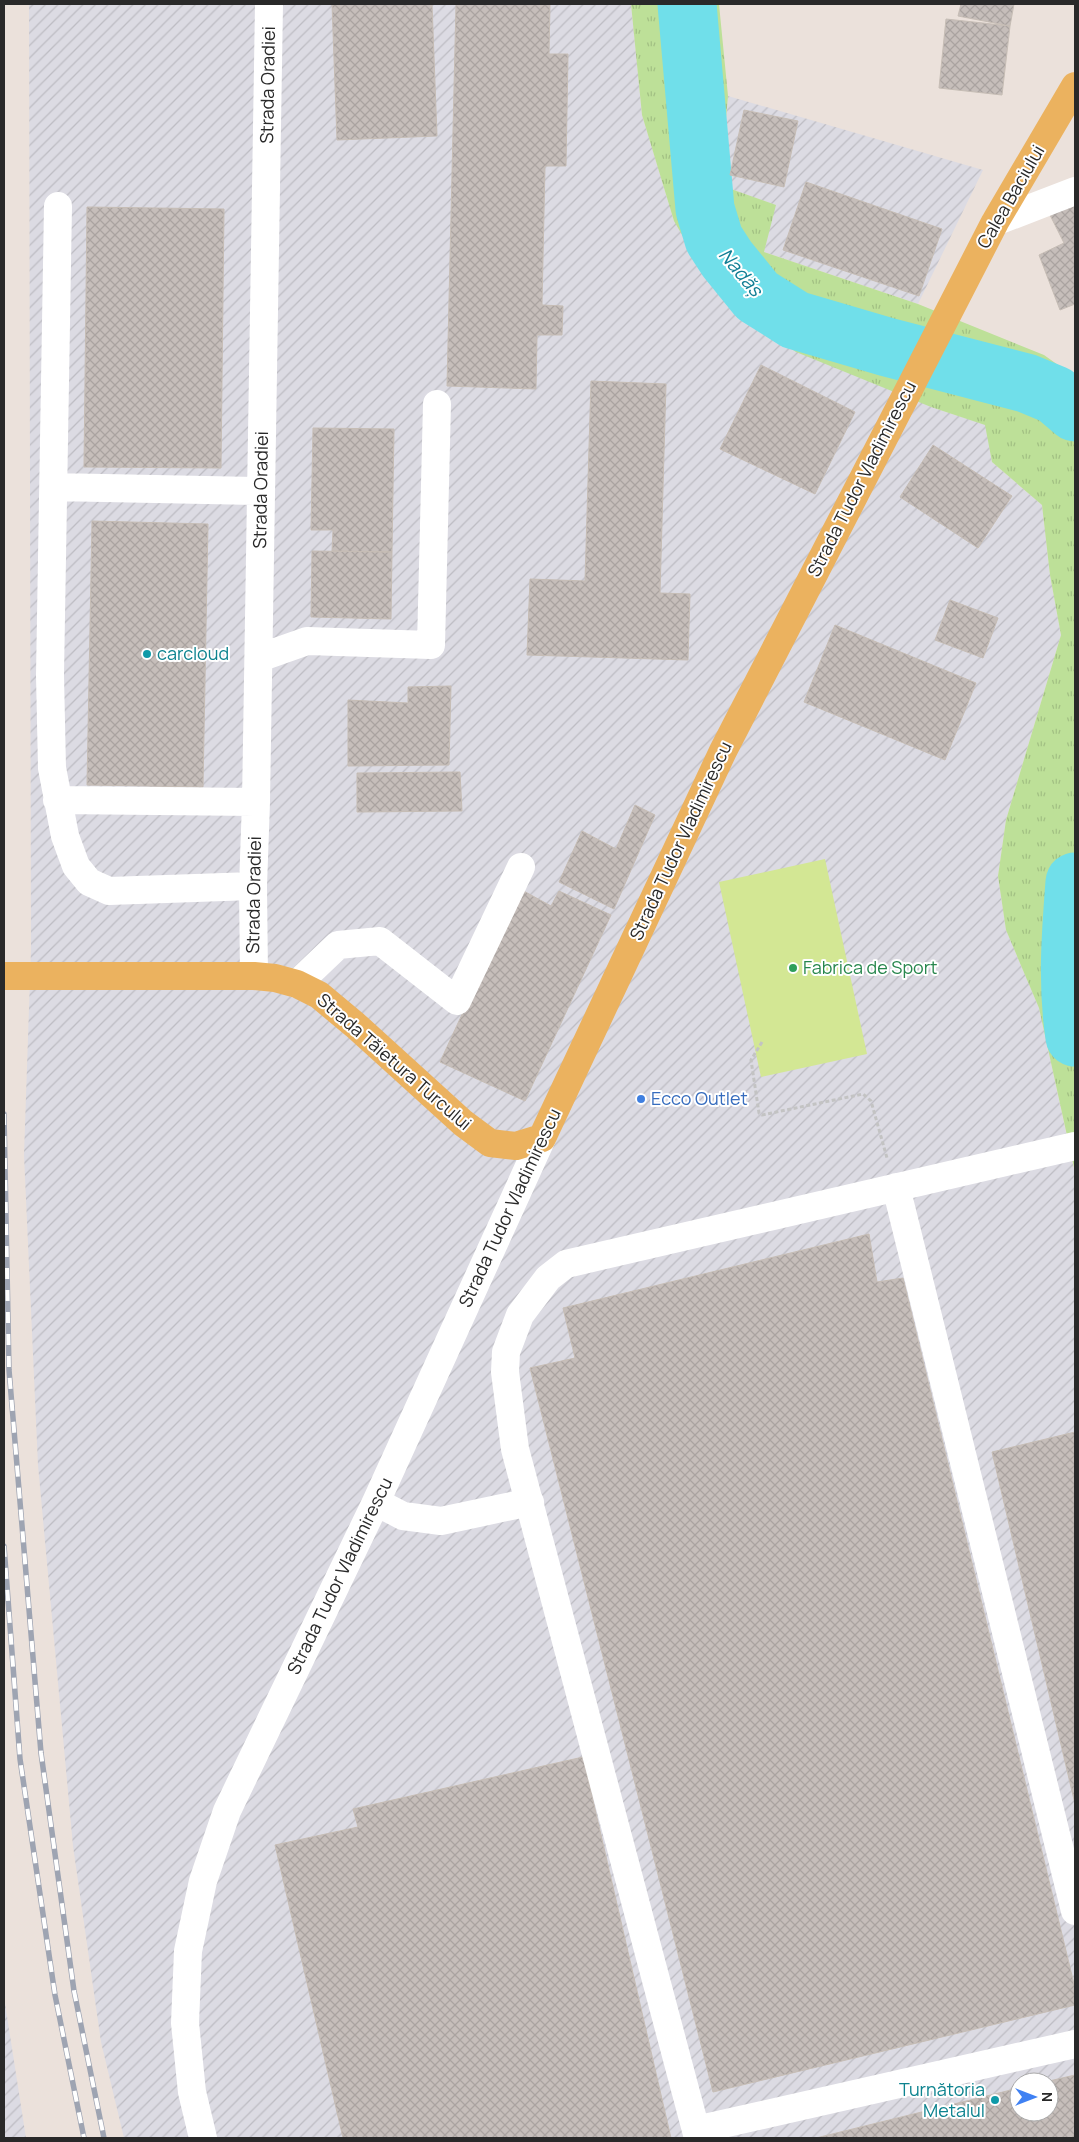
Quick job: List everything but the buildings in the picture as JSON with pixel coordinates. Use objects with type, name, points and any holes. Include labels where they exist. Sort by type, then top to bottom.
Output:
[{"type":"main road","name":"Calea Baciului","points":[[950,310],[995,222],[1075,86]]},
{"type":"main road","name":"Strada Tudor Vladimirescu","points":[[542,1138],[723,751],[950,310]]},
{"type":"main road","name":"Strada Tăietura Turcului","points":[[4,976],[254,976],[275,978],[297,984],[319,995],[356,1025],[463,1123],[490,1143],[516,1146],[542,1138]]},
{"type":"street","name":"Strada Oradiei","points":[[254,976],[253,886],[259,658],[269,4]]},
{"type":"street","points":[[995,222],[1075,191]]},
{"type":"street","points":[[58,206],[50,675],[52,768],[65,836],[76,866],[89,882],[109,891],[253,886]]},
{"type":"street","points":[[259,658],[307,641],[431,645],[437,404]]},
{"type":"street","points":[[54,487],[261,491]]},
{"type":"street","points":[[57,800],[256,802]]},
{"type":"street","points":[[297,984],[338,944],[380,941],[457,1001],[521,867]]},
{"type":"street","name":"Strada Tudor Vladimirescu","points":[[203,2138],[192,2092],[185,2023],[188,1951],[203,1881],[227,1811],[376,1502],[542,1138]]},
{"type":"street","points":[[1075,1146],[566,1264],[548,1278],[520,1315],[506,1352],[504,1372],[516,1449],[697,2134],[1075,2044]]},
{"type":"street","points":[[896,1188],[1075,1911]]},
{"type":"street","points":[[376,1502],[403,1516],[442,1521],[530,1502]]},
{"type":"path","points":[[762,1042],[750,1060],[759,1114],[762,1115],[857,1094],[867,1097],[871,1101],[896,1188]]},
{"type":"shaded area","points":[[29,4],[631,4],[642,115],[674,221],[931,407],[986,425],[992,462],[1042,505],[1050,575],[1061,635],[1006,820],[998,876],[1006,930],[1039,1008],[1075,1174],[1075,2138],[124,2138],[101,2042],[73,1846],[38,1465],[24,1155],[31,950]]},
{"type":"shaded area","points":[[728,96],[983,170],[918,304],[764,252],[775,205],[731,189],[724,141]]},
{"type":"shaded area","points":[[4,1997],[26,2138],[4,2138]]},
{"type":"green space","points":[[631,4],[719,4],[728,96],[724,141],[731,189],[776,205],[764,252],[918,304],[1044,355],[1075,377],[1075,1172],[1039,1008],[1006,930],[998,876],[1006,820],[1061,635],[1050,575],[1042,505],[992,462],[985,425],[931,407],[796,352],[740,314],[702,269],[674,221],[642,115]]},
{"type":"green space","name":"Fabrica de Sport","points":[[825,859],[867,1054],[761,1077],[719,882]]},
{"type":"waterway","name":"Nadăș","points":[[687,4],[705,209],[714,239],[727,259],[757,296],[795,320],[887,347],[1026,383],[1055,395],[1075,412]]},
{"type":"waterway","name":"Nadăș","points":[[1075,882],[1070,979],[1075,1037]]},
{"type":"railway","points":[[4,1114],[9,1370],[41,1753],[74,1991],[104,2138]]},
{"type":"railway","points":[[4,1546],[20,1759],[55,1995],[84,2138]]},
{"type":"place","name":"carcloud","points":[[147,654]]},
{"type":"place","name":"Fabrica de Sport","points":[[793,968]]},
{"type":"place","name":"Ecco Outlet","points":[[641,1099]]},
{"type":"place","name":"Turnătoria Metalul","points":[[995,2100]]}]
